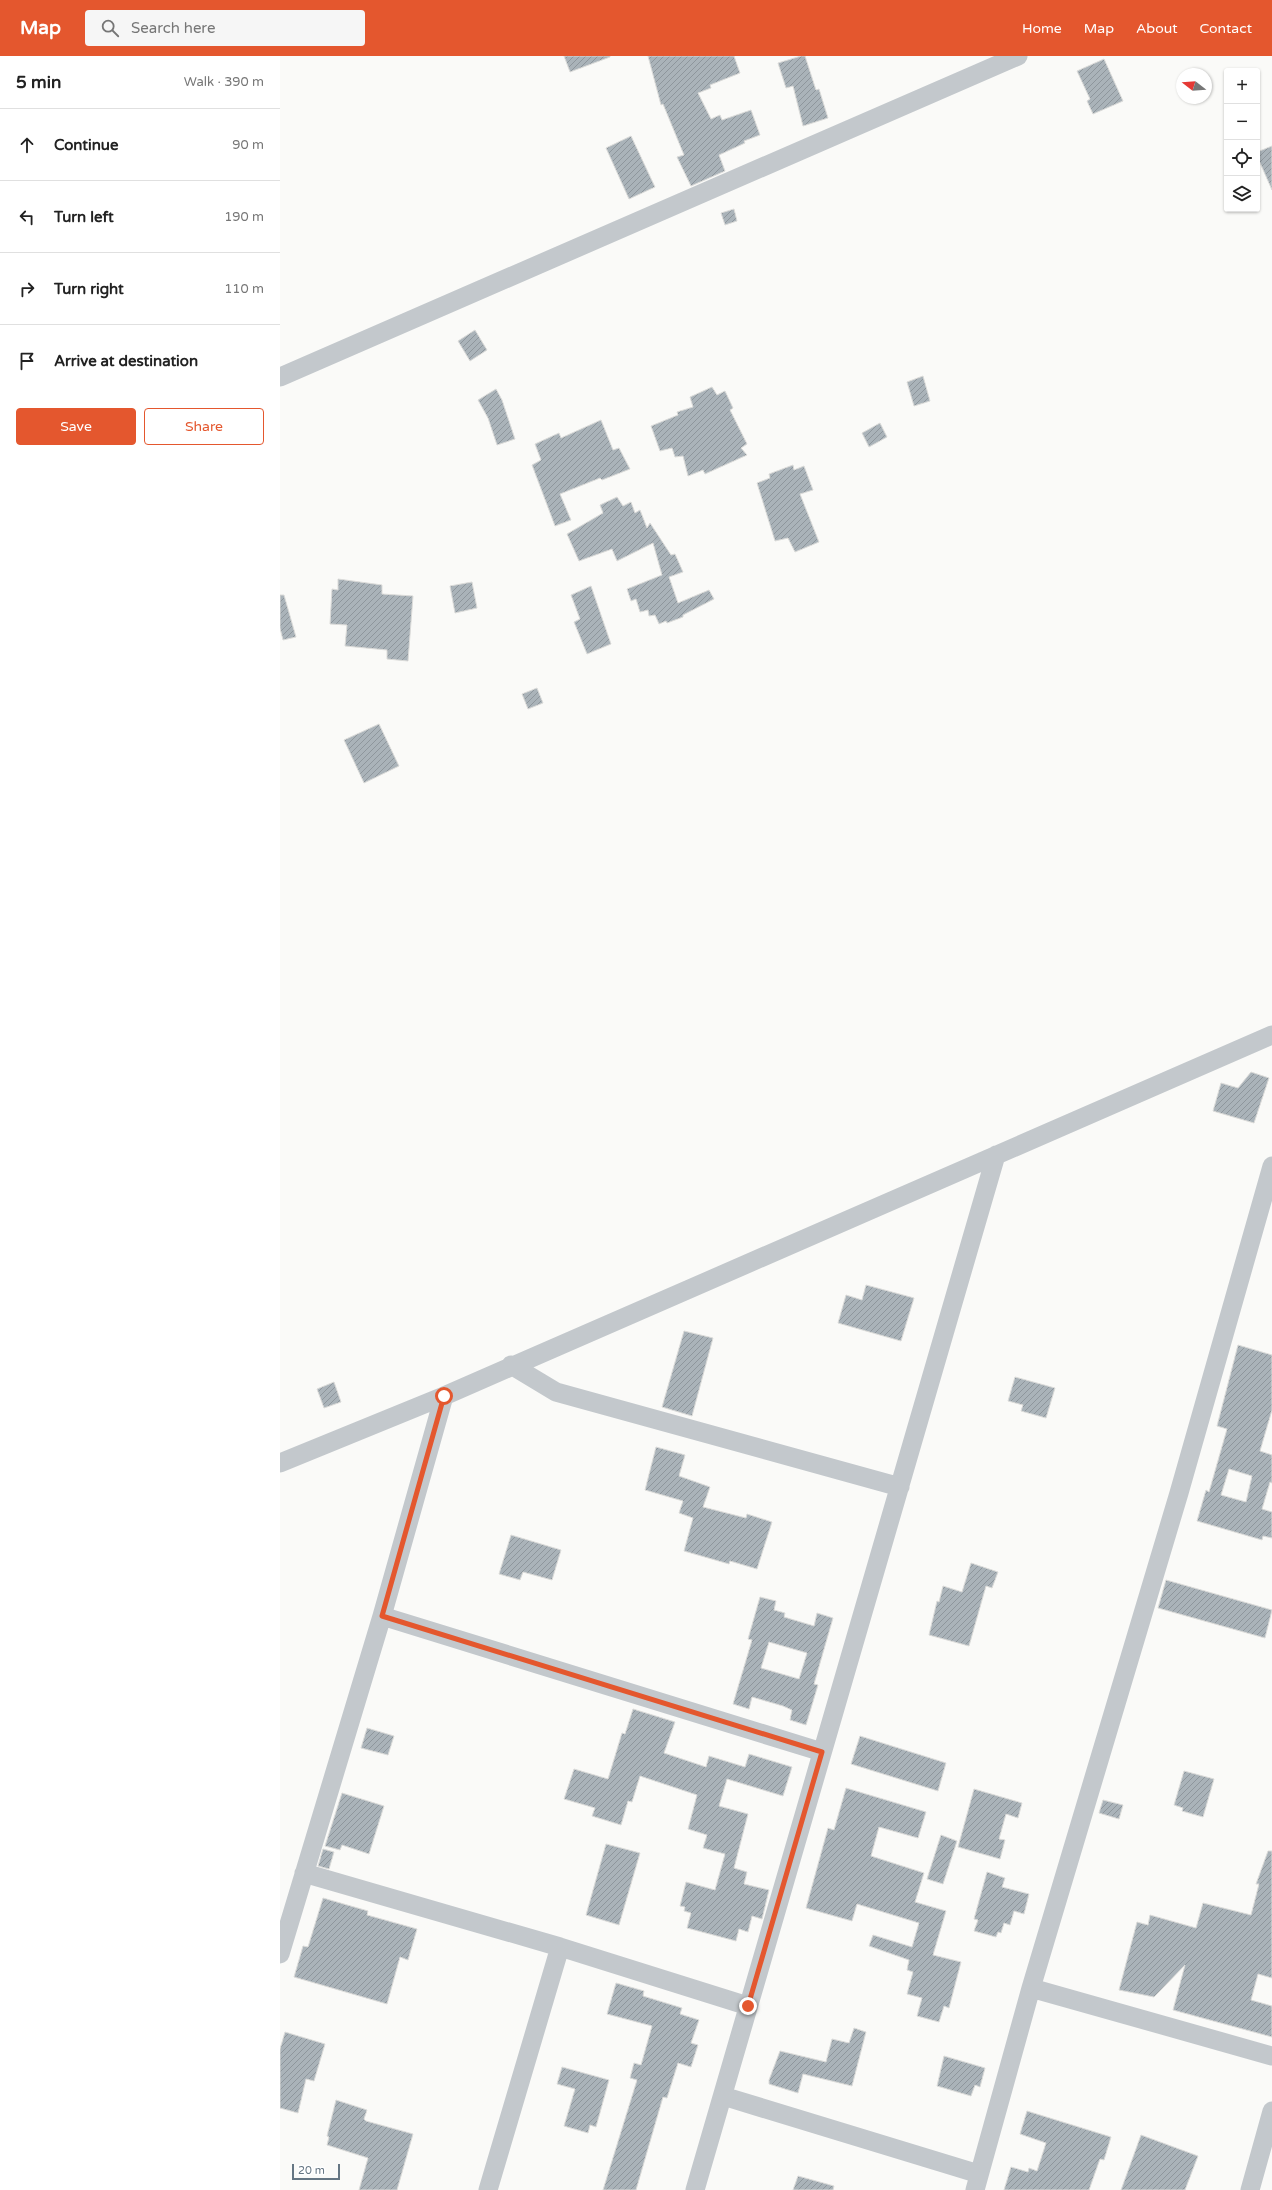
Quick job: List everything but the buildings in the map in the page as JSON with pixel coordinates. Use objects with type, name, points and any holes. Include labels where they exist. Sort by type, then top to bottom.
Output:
[{"type":"street","points":[[280,377],[1018,56]]},
{"type":"street","points":[[280,1462],[444,1396],[512,1365],[1272,1036]]},
{"type":"street","points":[[695,2190],[996,1155]]},
{"type":"street","points":[[723,2096],[977,2182],[1031,1988],[1179,1493],[1272,1166]]},
{"type":"street","points":[[512,1365],[556,1392],[900,1487]]},
{"type":"street","points":[[280,1954],[382,1616],[444,1396]]},
{"type":"street","points":[[382,1616],[822,1752]]},
{"type":"street","points":[[304,1873],[560,1947],[748,2006]]},
{"type":"street","points":[[488,2190],[560,1947]]},
{"type":"street","points":[[1031,1988],[1272,2056]]},
{"type":"street","points":[[1250,2190],[1272,2111]]},
{"type":"route","points":[[444,1396],[382,1616],[822,1752],[748,2006]]}]
